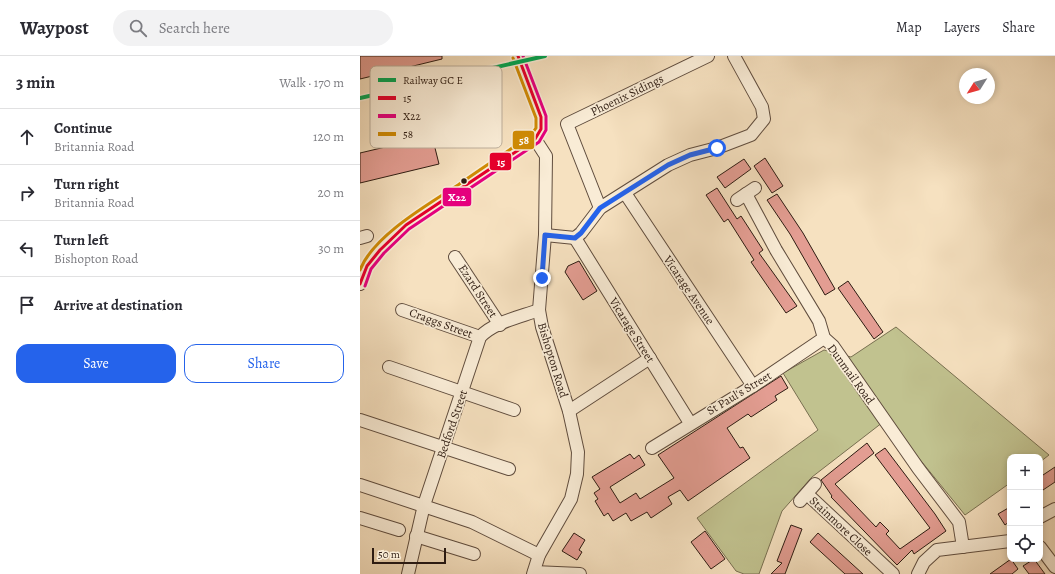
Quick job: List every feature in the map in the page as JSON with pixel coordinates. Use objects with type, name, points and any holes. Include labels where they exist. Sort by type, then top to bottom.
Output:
[{"type":"street","points":[[360,284],[367,266],[380,250],[406,225],[535,139],[541,129],[541,117],[518,56]]},
{"type":"street","name":"Phoenix Sidings","points":[[600,208],[567,124],[708,56]]},
{"type":"street","points":[[545,235],[575,238],[581,233],[600,208],[668,165],[690,155],[717,148],[751,135],[756,131],[764,120],[762,107],[734,56]]},
{"type":"street","name":"Bishopton Road","points":[[534,573],[539,555],[571,499],[577,474],[578,452],[568,411],[546,342],[539,310],[545,235],[546,156],[535,139]]},
{"type":"street","name":"Vicarage Avenue","points":[[624,193],[752,386]]},
{"type":"street","name":"Dunmail Road","points":[[746,194],[776,250],[819,321],[824,338],[833,346],[918,468],[957,520],[963,547]]},
{"type":"street","name":"Vicarage Street","points":[[575,238],[690,423]]},
{"type":"street","name":"Ezard Street","points":[[455,257],[500,324]]},
{"type":"street","name":"Craggs Street","points":[[402,310],[480,337]]},
{"type":"street","points":[[480,337],[486,331],[500,324],[539,310]]},
{"type":"street","name":"Bedford Street","points":[[408,574],[424,505],[480,337]]},
{"type":"street","name":"St Paul's Street","points":[[652,448],[690,423],[752,386],[824,338]]},
{"type":"street","points":[[568,411],[650,358]]},
{"type":"street","points":[[389,367],[463,391],[514,410]]},
{"type":"street","points":[[360,420],[509,469]]},
{"type":"street","name":"Stainmore Close","points":[[815,484],[803,497],[893,574]]},
{"type":"street","points":[[360,488],[424,505],[469,520],[539,555]]},
{"type":"street","points":[[1043,516],[1055,509]]},
{"type":"street","points":[[360,518],[399,530]]},
{"type":"street","points":[[416,536],[474,554]]},
{"type":"street","points":[[918,574],[924,562],[937,550],[1007,541]]},
{"type":"street","points":[[1043,551],[1055,567]]},
{"type":"street","points":[[534,573],[580,574]]},
{"type":"green space","points":[[896,327],[1049,455],[1043,460],[1043,454],[1007,454],[1007,485],[965,515],[887,419],[812,477],[782,511],[759,574],[744,574],[736,571],[697,518],[818,430],[783,373],[824,350],[851,357]]},
{"type":"building","points":[[360,56],[442,56],[442,59],[413,66],[370,66],[370,77],[360,79]]},
{"type":"building","points":[[381,148],[435,148],[439,164],[360,183],[360,153]]},
{"type":"building","points":[[765,158],[783,186],[772,193],[754,166]]},
{"type":"building","points":[[744,159],[751,169],[725,188],[717,177]]},
{"type":"building","points":[[717,188],[737,219],[741,216],[763,250],[759,253],[797,306],[786,313],[751,262],[754,260],[728,219],[724,222],[706,195]]},
{"type":"building","points":[[777,194],[803,233],[835,289],[825,295],[790,234],[767,200]]},
{"type":"building","points":[[579,261],[597,291],[583,300],[565,272],[568,266]]},
{"type":"building","points":[[848,281],[883,332],[874,339],[838,288]]},
{"type":"building","points":[[781,376],[788,388],[775,396],[777,400],[751,417],[748,414],[727,428],[740,448],[743,447],[750,458],[688,501],[680,490],[668,497],[672,504],[651,518],[647,512],[631,521],[626,513],[613,521],[608,513],[604,516],[595,501],[598,499],[594,493],[600,489],[592,477],[630,454],[634,459],[639,455],[645,465],[610,487],[620,503],[636,493],[640,499],[674,478],[658,455]]},
{"type":"building","points":[[867,443],[874,453],[835,484],[876,527],[880,522],[889,531],[886,534],[900,549],[930,528],[875,455],[885,448],[935,514],[946,531],[914,554],[912,550],[897,565],[831,497],[832,496],[821,480]]},
{"type":"building","points":[[1055,467],[1055,482],[1043,490],[1043,475]]},
{"type":"building","points":[[1007,509],[1007,523],[1005,525],[998,514]]},
{"type":"building","points":[[791,525],[802,529],[785,574],[771,574],[782,563],[777,561]]},
{"type":"building","points":[[705,531],[725,559],[711,569],[691,542]]},
{"type":"building","points":[[574,533],[585,540],[579,550],[582,552],[577,560],[562,551]]},
{"type":"building","points":[[818,533],[863,574],[845,574],[810,542]]},
{"type":"building","points":[[1007,562],[1013,562],[1018,569],[1012,574],[990,574]]},
{"type":"building","points":[[1029,562],[1036,562],[1045,574],[1029,574],[1023,566]]},
{"type":"transit line","name":"15","points":[[360,284],[367,266],[380,250],[406,225],[535,139],[541,129],[541,117],[518,56]]},
{"type":"transit line","name":"X22","points":[[365,286],[371,269],[384,253],[409,229],[539,142],[546,130],[546,116],[523,56]]},
{"type":"transit line","points":[[501,66],[545,56]]},
{"type":"transit line","name":"58","points":[[360,270],[376,245],[402,222],[531,135],[536,128],[536,118],[513,58]]},
{"type":"transit line","points":[[360,98],[370,96]]},
{"type":"route","points":[[542,278],[545,235],[575,238],[581,233],[600,208],[668,165],[690,155],[717,148]]}]
